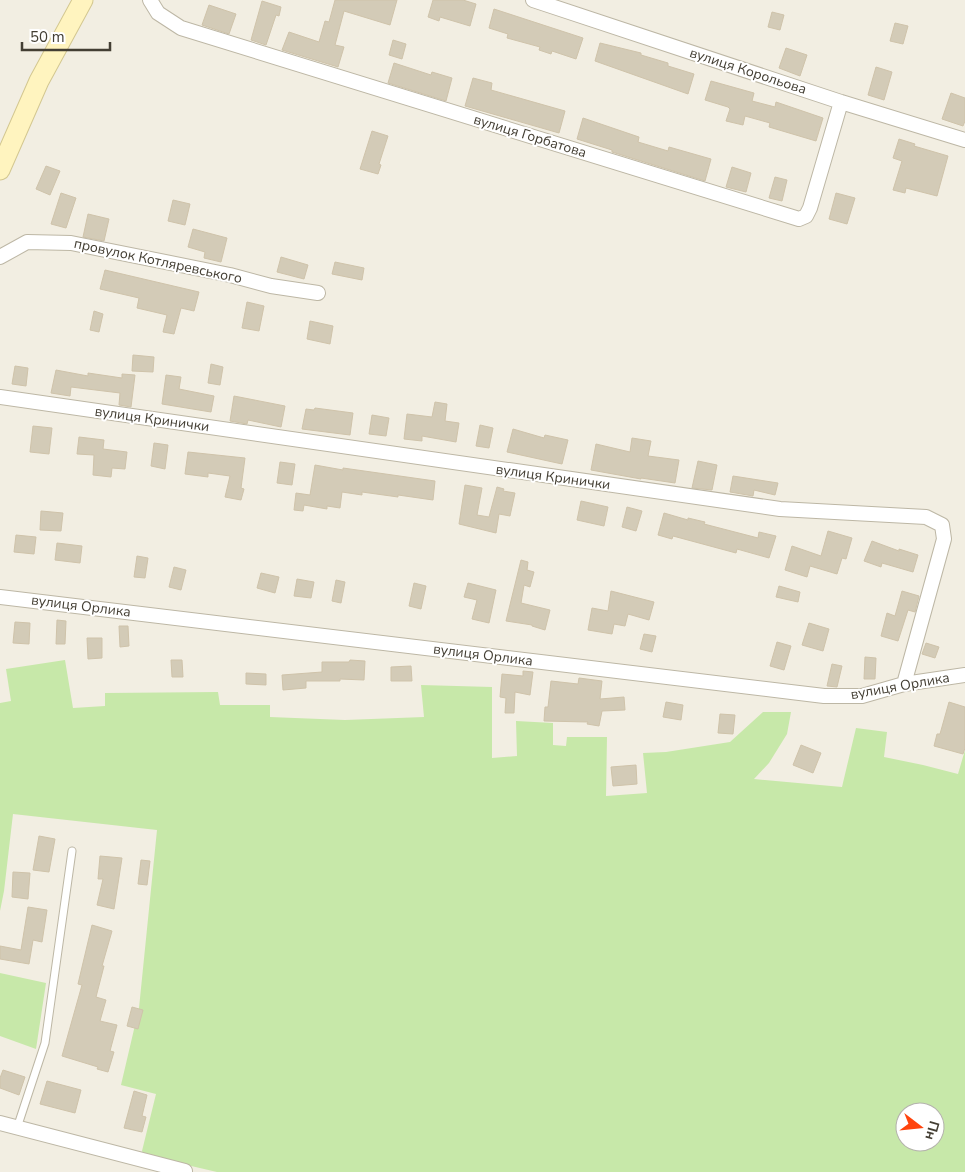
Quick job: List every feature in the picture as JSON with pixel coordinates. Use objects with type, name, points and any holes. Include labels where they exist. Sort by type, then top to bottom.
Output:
[{"type":"main road","points":[[0,170],[39,81],[82,0]]},
{"type":"street","name":"вулиця Горбатова","points":[[150,0],[158,13],[180,28],[798,219],[806,216],[810,208],[841,102]]},
{"type":"street","name":"вулиця Корольова","points":[[532,0],[841,102],[965,140]]},
{"type":"street","name":"провулок Котляревського","points":[[0,256],[27,242],[72,243],[230,275],[271,286],[318,293]]},
{"type":"street","name":"вулиця Кринички","points":[[0,397],[780,509],[926,517],[942,525],[944,539],[904,684]]},
{"type":"street","name":"вулиця Орлика","points":[[0,597],[824,696],[862,696],[904,684],[965,675]]},
{"type":"street","points":[[0,1123],[186,1171]]},
{"type":"lane","points":[[17,1128],[45,1043],[72,851]]},
{"type":"green space","points":[[65,660],[73,708],[105,706],[105,693],[218,692],[220,705],[270,705],[270,717],[345,720],[424,717],[421,685],[492,687],[492,758],[517,756],[516,721],[553,723],[553,745],[566,746],[567,737],[607,737],[606,796],[647,793],[643,753],[666,752],[730,742],[763,712],[791,712],[787,734],[769,763],[754,779],[842,787],[856,728],[887,732],[884,757],[958,774],[965,750],[965,1172],[217,1172],[144,1155],[142,1151],[156,1094],[121,1085],[139,1008],[157,830],[13,814],[0,911],[0,703],[11,701],[6,669]]},
{"type":"green space","points":[[0,973],[46,983],[36,1049],[0,1036]]},
{"type":"building","points":[[335,0],[397,0],[390,25],[344,11],[335,45],[344,47],[338,67],[282,50],[289,32],[319,42],[325,21],[329,22]]},
{"type":"building","points":[[433,0],[463,0],[476,4],[470,26],[440,17],[439,21],[428,17]]},
{"type":"building","points":[[262,1],[281,7],[279,16],[276,15],[266,45],[251,40]]},
{"type":"building","points":[[209,5],[236,14],[229,34],[202,25]]},
{"type":"building","points":[[494,9],[583,38],[576,59],[552,51],[551,54],[539,50],[540,47],[507,38],[508,34],[489,28]]},
{"type":"building","points":[[772,12],[784,15],[780,30],[768,27]]},
{"type":"building","points":[[895,23],[908,26],[903,44],[890,41]]},
{"type":"building","points":[[393,40],[406,44],[402,59],[389,55]]},
{"type":"building","points":[[600,43],[641,53],[641,55],[668,63],[668,66],[694,74],[688,94],[595,61]]},
{"type":"building","points":[[786,48],[807,55],[800,76],[779,68]]},
{"type":"building","points":[[394,63],[431,75],[432,72],[452,78],[446,101],[388,83]]},
{"type":"building","points":[[876,67],[892,72],[884,100],[868,95]]},
{"type":"building","points":[[473,78],[492,83],[491,90],[565,111],[559,133],[465,106]]},
{"type":"building","points":[[711,81],[754,93],[752,101],[775,107],[776,102],[823,118],[816,141],[769,127],[770,123],[745,116],[743,125],[726,121],[730,109],[728,107],[705,100]]},
{"type":"building","points":[[951,93],[965,98],[965,121],[963,126],[942,119]]},
{"type":"building","points":[[583,118],[639,137],[638,142],[668,151],[669,147],[711,159],[705,181],[577,139]]},
{"type":"building","points":[[372,131],[388,136],[379,164],[381,165],[378,174],[360,169]]},
{"type":"building","points":[[899,139],[915,144],[914,146],[948,156],[937,196],[906,188],[905,193],[893,190],[902,161],[893,158]]},
{"type":"building","points":[[46,166],[60,171],[50,195],[36,189]]},
{"type":"building","points":[[732,167],[751,173],[746,192],[726,187]]},
{"type":"building","points":[[775,177],[787,180],[782,201],[769,198]]},
{"type":"building","points":[[61,193],[76,198],[66,228],[51,224]]},
{"type":"building","points":[[836,193],[855,198],[847,224],[829,219]]},
{"type":"building","points":[[173,200],[190,204],[185,225],[168,221]]},
{"type":"building","points":[[88,214],[109,219],[104,241],[83,237]]},
{"type":"building","points":[[193,229],[227,238],[221,262],[204,258],[205,252],[188,247]]},
{"type":"building","points":[[281,257],[308,265],[304,279],[277,272]]},
{"type":"building","points":[[335,262],[364,268],[362,280],[332,274]]},
{"type":"building","points":[[105,270],[199,292],[194,311],[181,308],[174,334],[163,332],[167,315],[137,308],[139,298],[100,289]]},
{"type":"building","points":[[247,302],[264,306],[259,331],[242,328]]},
{"type":"building","points":[[94,311],[103,314],[99,332],[90,330]]},
{"type":"building","points":[[310,321],[333,326],[330,344],[307,339]]},
{"type":"building","points":[[133,355],[154,357],[153,372],[132,371]]},
{"type":"building","points":[[211,364],[223,367],[220,385],[208,383]]},
{"type":"building","points":[[15,366],[28,368],[26,386],[12,384]]},
{"type":"building","points":[[56,370],[88,376],[88,373],[122,378],[122,374],[135,375],[131,407],[119,405],[120,393],[71,387],[70,396],[51,393]]},
{"type":"building","points":[[166,375],[181,377],[179,389],[214,396],[211,412],[162,404]]},
{"type":"building","points":[[234,396],[285,406],[281,427],[248,420],[247,424],[230,421]]},
{"type":"building","points":[[435,402],[447,404],[445,421],[459,423],[456,442],[422,436],[422,441],[404,439],[407,414],[432,417]]},
{"type":"building","points":[[315,408],[353,413],[350,435],[302,429],[306,409],[314,410]]},
{"type":"building","points":[[372,415],[389,418],[386,436],[369,434]]},
{"type":"building","points":[[480,425],[493,428],[489,448],[476,446]]},
{"type":"building","points":[[33,426],[52,428],[49,454],[30,452]]},
{"type":"building","points":[[513,429],[544,438],[545,435],[568,440],[562,464],[507,452]]},
{"type":"building","points":[[79,437],[104,440],[103,449],[127,452],[125,469],[112,468],[111,477],[93,475],[94,455],[77,454]]},
{"type":"building","points":[[632,438],[651,441],[648,456],[679,460],[675,483],[591,470],[596,444],[630,452]]},
{"type":"building","points":[[154,443],[168,445],[165,469],[151,466]]},
{"type":"building","points":[[188,452],[245,458],[241,488],[244,489],[241,500],[225,497],[230,476],[208,473],[208,477],[185,474]]},
{"type":"building","points":[[698,461],[717,465],[712,490],[692,488]]},
{"type":"building","points":[[280,462],[295,464],[292,485],[277,483]]},
{"type":"building","points":[[315,465],[435,481],[433,500],[398,495],[398,497],[362,492],[362,495],[342,492],[340,508],[327,506],[327,509],[304,505],[303,511],[294,510],[296,493],[310,495]]},
{"type":"building","points":[[733,476],[778,483],[775,495],[754,490],[753,496],[730,492]]},
{"type":"building","points":[[465,485],[482,488],[477,515],[489,517],[497,487],[504,489],[503,491],[515,493],[510,516],[499,514],[496,533],[459,524]]},
{"type":"building","points":[[581,501],[608,507],[604,526],[577,520]]},
{"type":"building","points":[[627,507],[642,511],[636,531],[622,527]]},
{"type":"building","points":[[41,511],[63,513],[61,531],[40,530]]},
{"type":"building","points":[[664,513],[688,520],[688,518],[705,522],[704,524],[758,538],[759,532],[776,536],[769,558],[737,549],[736,553],[673,536],[672,539],[658,535]]},
{"type":"building","points":[[828,531],[852,538],[846,559],[842,558],[837,574],[810,566],[807,577],[785,570],[792,546],[821,556]]},
{"type":"building","points":[[16,535],[36,537],[34,554],[14,552]]},
{"type":"building","points":[[872,541],[899,551],[899,549],[918,555],[913,572],[882,563],[881,567],[864,561]]},
{"type":"building","points":[[57,543],[82,546],[80,563],[55,560]]},
{"type":"building","points":[[137,556],[148,558],[145,578],[134,577]]},
{"type":"building","points":[[521,560],[528,562],[527,570],[534,572],[530,587],[524,585],[521,603],[550,610],[545,630],[532,625],[506,621]]},
{"type":"building","points":[[174,567],[186,570],[181,590],[169,587]]},
{"type":"building","points":[[261,573],[279,577],[275,593],[257,588]]},
{"type":"building","points":[[297,579],[314,582],[311,598],[294,596]]},
{"type":"building","points":[[336,580],[345,582],[341,603],[332,601]]},
{"type":"building","points":[[414,583],[426,586],[421,609],[409,606]]},
{"type":"building","points":[[468,583],[496,590],[489,623],[472,619],[477,600],[464,597]]},
{"type":"building","points":[[779,586],[800,592],[798,602],[776,597]]},
{"type":"building","points":[[611,591],[654,602],[649,620],[628,614],[625,626],[614,624],[612,634],[588,630],[592,608],[608,611]]},
{"type":"building","points":[[902,591],[919,596],[915,612],[908,610],[898,641],[881,636],[887,613],[895,616]]},
{"type":"building","points":[[57,620],[66,621],[65,644],[56,644]]},
{"type":"building","points":[[15,622],[30,623],[29,644],[13,643]]},
{"type":"building","points":[[809,623],[829,629],[823,651],[802,645]]},
{"type":"building","points":[[119,626],[128,626],[129,646],[120,647]]},
{"type":"building","points":[[644,634],[656,636],[652,652],[640,649]]},
{"type":"building","points":[[87,638],[102,638],[102,658],[88,659]]},
{"type":"building","points":[[777,642],[791,646],[784,670],[770,666]]},
{"type":"building","points":[[926,643],[939,647],[935,658],[922,654]]},
{"type":"building","points":[[865,657],[876,658],[875,679],[864,679]]},
{"type":"building","points":[[171,660],[182,660],[183,677],[172,677]]},
{"type":"building","points":[[350,660],[365,661],[364,680],[306,681],[306,688],[283,690],[282,675],[322,672],[322,662],[349,662]]},
{"type":"building","points":[[832,664],[842,666],[837,687],[827,686]]},
{"type":"building","points":[[411,666],[412,681],[391,681],[391,667]]},
{"type":"building","points":[[523,671],[533,672],[530,695],[515,692],[514,713],[505,713],[506,698],[500,697],[502,674],[523,676]]},
{"type":"building","points":[[246,673],[266,674],[266,685],[246,684]]},
{"type":"building","points":[[579,678],[602,681],[600,699],[624,697],[625,710],[602,711],[599,726],[587,724],[588,722],[544,721],[545,707],[548,707],[551,681],[578,684]]},
{"type":"building","points":[[666,702],[683,705],[681,720],[663,717]]},
{"type":"building","points":[[949,702],[965,707],[965,748],[963,754],[934,746],[937,734],[940,734]]},
{"type":"building","points":[[720,714],[735,715],[733,734],[718,733]]},
{"type":"building","points":[[801,745],[821,753],[813,773],[793,765]]},
{"type":"building","points":[[636,765],[637,784],[613,786],[611,767]]},
{"type":"building","points":[[39,836],[55,839],[49,872],[33,870]]},
{"type":"building","points":[[100,856],[122,858],[114,909],[97,905],[103,879],[98,879]]},
{"type":"building","points":[[141,860],[150,861],[147,885],[138,884]]},
{"type":"building","points":[[13,872],[30,873],[28,899],[12,897]]},
{"type":"building","points":[[28,907],[47,910],[42,942],[33,940],[29,964],[0,959],[0,946],[21,950]]},
{"type":"building","points":[[92,925],[112,931],[96,997],[106,1000],[100,1021],[117,1025],[110,1051],[114,1052],[108,1072],[62,1056],[82,985],[78,984]]},
{"type":"building","points":[[132,1007],[143,1010],[138,1029],[127,1026]]},
{"type":"building","points":[[3,1070],[25,1077],[19,1095],[0,1088],[0,1078]]},
{"type":"building","points":[[47,1081],[81,1090],[75,1113],[40,1104]]},
{"type":"building","points":[[134,1091],[147,1095],[142,1116],[146,1117],[142,1132],[124,1128]]}]
